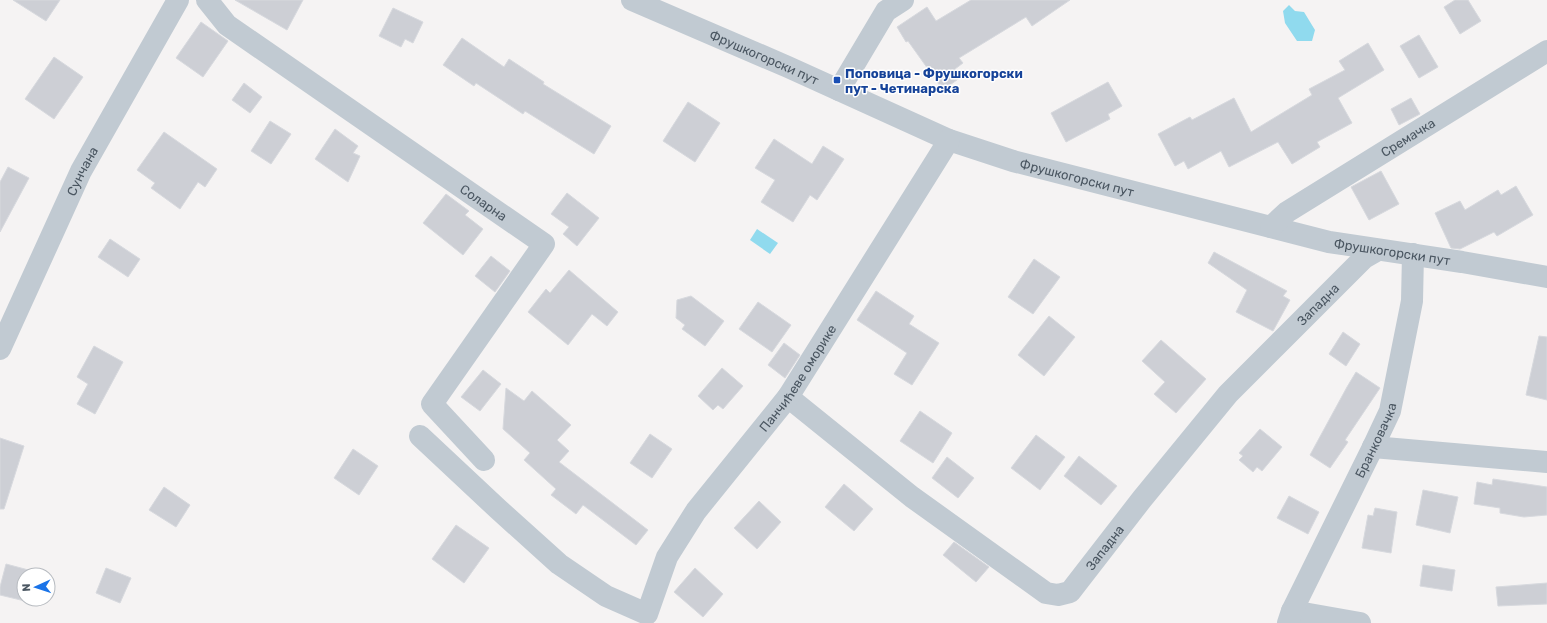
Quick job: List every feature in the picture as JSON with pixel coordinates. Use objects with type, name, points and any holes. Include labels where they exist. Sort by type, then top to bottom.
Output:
[{"type":"street","name":"Сунчана","points":[[0,348],[81,171],[178,0]]},
{"type":"street","name":"Соларна","points":[[207,0],[227,25],[544,244],[432,404],[484,460]]},
{"type":"street","name":"Фрушкогорски пут","points":[[632,0],[839,90],[949,140],[1013,161],[1329,242],[1413,254],[1547,277]]},
{"type":"street","points":[[839,90],[886,11],[903,0]]},
{"type":"street","name":"Сремачка","points":[[1271,227],[1287,212],[1547,51]]},
{"type":"street","name":"Панчићеве оморике","points":[[420,436],[559,564],[606,596],[647,614],[667,557],[696,511],[788,397],[949,140]]},
{"type":"street","name":"Западна","points":[[788,397],[912,497],[1046,592],[1058,595],[1070,592],[1142,499],[1228,394],[1364,258],[1378,250]]},
{"type":"street","name":"Бранковачка","points":[[1290,617],[1390,411],[1412,301],[1413,254]]},
{"type":"street","points":[[1373,447],[1547,462]]},
{"type":"street","points":[[1290,617],[1360,623]]},
{"type":"water","points":[[1289,5],[1295,11],[1304,12],[1315,30],[1312,41],[1297,41],[1285,23],[1283,11]]},
{"type":"water","points":[[757,229],[778,243],[770,254],[750,240]]},
{"type":"building","points":[[13,0],[60,0],[46,21]]},
{"type":"building","points":[[235,0],[303,0],[287,30]]},
{"type":"building","points":[[971,0],[1070,0],[1032,26],[1026,17],[959,58],[963,63],[955,69],[961,77],[943,90],[908,41],[906,42],[897,27],[927,7],[936,21]]},
{"type":"building","points":[[1455,0],[1468,0],[1481,21],[1460,34],[1444,7]]},
{"type":"building","points":[[393,8],[423,22],[413,43],[405,39],[401,47],[379,36]]},
{"type":"building","points":[[201,22],[228,41],[203,77],[176,58]]},
{"type":"building","points":[[1419,35],[1438,67],[1419,78],[1400,46]]},
{"type":"building","points":[[462,38],[504,67],[509,59],[544,82],[543,84],[611,126],[594,154],[525,111],[523,114],[476,83],[474,86],[443,65]]},
{"type":"building","points":[[1368,43],[1384,70],[1338,98],[1352,123],[1317,142],[1320,147],[1292,164],[1278,142],[1229,167],[1221,151],[1188,169],[1184,161],[1175,166],[1158,134],[1190,117],[1192,120],[1234,98],[1251,132],[1312,95],[1309,89],[1345,70],[1339,61]]},
{"type":"building","points":[[54,57],[83,77],[54,119],[25,99]]},
{"type":"building","points":[[1108,82],[1122,106],[1108,114],[1110,119],[1066,142],[1051,113]]},
{"type":"building","points":[[244,83],[262,97],[250,113],[232,100]]},
{"type":"building","points":[[1411,98],[1420,114],[1399,125],[1391,109]]},
{"type":"building","points":[[688,102],[720,123],[695,162],[663,141]]},
{"type":"building","points":[[270,121],[291,134],[271,164],[251,151]]},
{"type":"building","points":[[335,129],[358,146],[353,153],[360,156],[348,182],[315,159]]},
{"type":"building","points":[[164,132],[217,169],[205,187],[198,182],[180,209],[151,188],[155,183],[137,170]]},
{"type":"building","points":[[774,139],[812,164],[823,146],[844,159],[817,200],[810,195],[793,222],[761,202],[775,180],[755,168]]},
{"type":"building","points":[[8,167],[29,178],[0,232],[0,182]]},
{"type":"building","points":[[1381,171],[1399,204],[1369,220],[1351,187]]},
{"type":"building","points":[[1516,186],[1533,215],[1497,236],[1494,232],[1460,249],[1451,248],[1435,213],[1460,201],[1465,210],[1498,190],[1501,195]]},
{"type":"building","points":[[567,193],[599,218],[577,246],[563,234],[569,227],[551,214]]},
{"type":"building","points":[[446,194],[469,211],[465,215],[483,229],[463,255],[423,223]]},
{"type":"building","points":[[110,239],[140,259],[128,277],[98,257]]},
{"type":"building","points":[[1214,252],[1287,291],[1283,296],[1290,300],[1273,331],[1236,312],[1247,290],[1208,263]]},
{"type":"building","points":[[491,256],[510,271],[495,292],[475,276]]},
{"type":"building","points":[[1034,259],[1060,277],[1033,314],[1008,297]]},
{"type":"building","points":[[569,270],[618,312],[607,326],[592,314],[568,345],[528,312],[546,289],[550,293]]},
{"type":"building","points":[[876,291],[914,316],[909,324],[939,343],[912,385],[894,374],[907,353],[857,320]]},
{"type":"building","points":[[691,296],[724,321],[705,346],[682,329],[685,325],[676,318],[677,300]]},
{"type":"building","points":[[758,302],[791,325],[772,352],[739,329]]},
{"type":"building","points":[[1049,316],[1075,337],[1044,376],[1018,355]]},
{"type":"building","points":[[1343,332],[1360,344],[1346,366],[1329,354]]},
{"type":"building","points":[[1539,336],[1547,337],[1547,400],[1526,395]]},
{"type":"building","points":[[1161,340],[1206,379],[1176,413],[1154,394],[1165,382],[1142,361]]},
{"type":"building","points":[[784,343],[800,355],[785,378],[768,365]]},
{"type":"building","points":[[94,346],[123,362],[95,414],[77,404],[88,384],[77,377]]},
{"type":"building","points":[[722,368],[743,386],[723,409],[718,405],[713,410],[698,396]]},
{"type":"building","points":[[483,370],[501,384],[480,411],[461,397]]},
{"type":"building","points":[[1356,372],[1380,388],[1345,440],[1348,442],[1330,468],[1310,455]]},
{"type":"building","points":[[506,388],[524,401],[532,391],[571,425],[557,440],[569,451],[559,462],[648,530],[636,545],[583,505],[576,514],[551,495],[556,489],[524,460],[530,453],[503,429]]},
{"type":"building","points":[[920,411],[952,433],[933,463],[900,441]]},
{"type":"building","points":[[1260,429],[1282,447],[1262,471],[1257,467],[1253,472],[1239,460],[1243,456],[1239,453]]},
{"type":"building","points":[[650,434],[672,449],[652,478],[630,463]]},
{"type":"building","points":[[1036,435],[1065,457],[1040,490],[1011,468]]},
{"type":"building","points":[[0,438],[24,446],[4,509],[0,509]]},
{"type":"building","points":[[353,449],[378,466],[359,495],[334,478]]},
{"type":"building","points":[[1079,456],[1117,486],[1101,505],[1064,476]]},
{"type":"building","points":[[947,457],[974,478],[958,498],[932,478]]},
{"type":"building","points":[[1493,479],[1547,487],[1547,515],[1524,517],[1500,513],[1500,508],[1474,504],[1477,482],[1492,485]]},
{"type":"building","points":[[844,484],[873,509],[854,531],[825,507]]},
{"type":"building","points":[[164,487],[190,505],[176,527],[149,510]]},
{"type":"building","points":[[1423,490],[1458,497],[1450,533],[1416,525]]},
{"type":"building","points":[[1289,496],[1319,512],[1308,534],[1277,518]]},
{"type":"building","points":[[759,501],[781,522],[757,549],[734,528]]},
{"type":"building","points":[[1375,508],[1397,512],[1391,553],[1362,548],[1368,515],[1373,516]]},
{"type":"building","points":[[456,525],[489,548],[464,583],[432,559]]},
{"type":"building","points":[[954,542],[989,567],[976,582],[943,555]]},
{"type":"building","points":[[6,564],[17,567],[16,567],[16,599],[0,595],[0,587]]},
{"type":"building","points":[[1423,565],[1455,570],[1452,591],[1420,586]]},
{"type":"building","points":[[106,568],[131,578],[120,603],[96,593]]},
{"type":"building","points":[[695,568],[723,594],[703,617],[674,592]]},
{"type":"building","points":[[1547,583],[1547,604],[1498,606],[1496,587]]},
{"type":"place","name":"Поповица - Фрушкогорски пут - Четинарска","points":[[837,80]]}]
